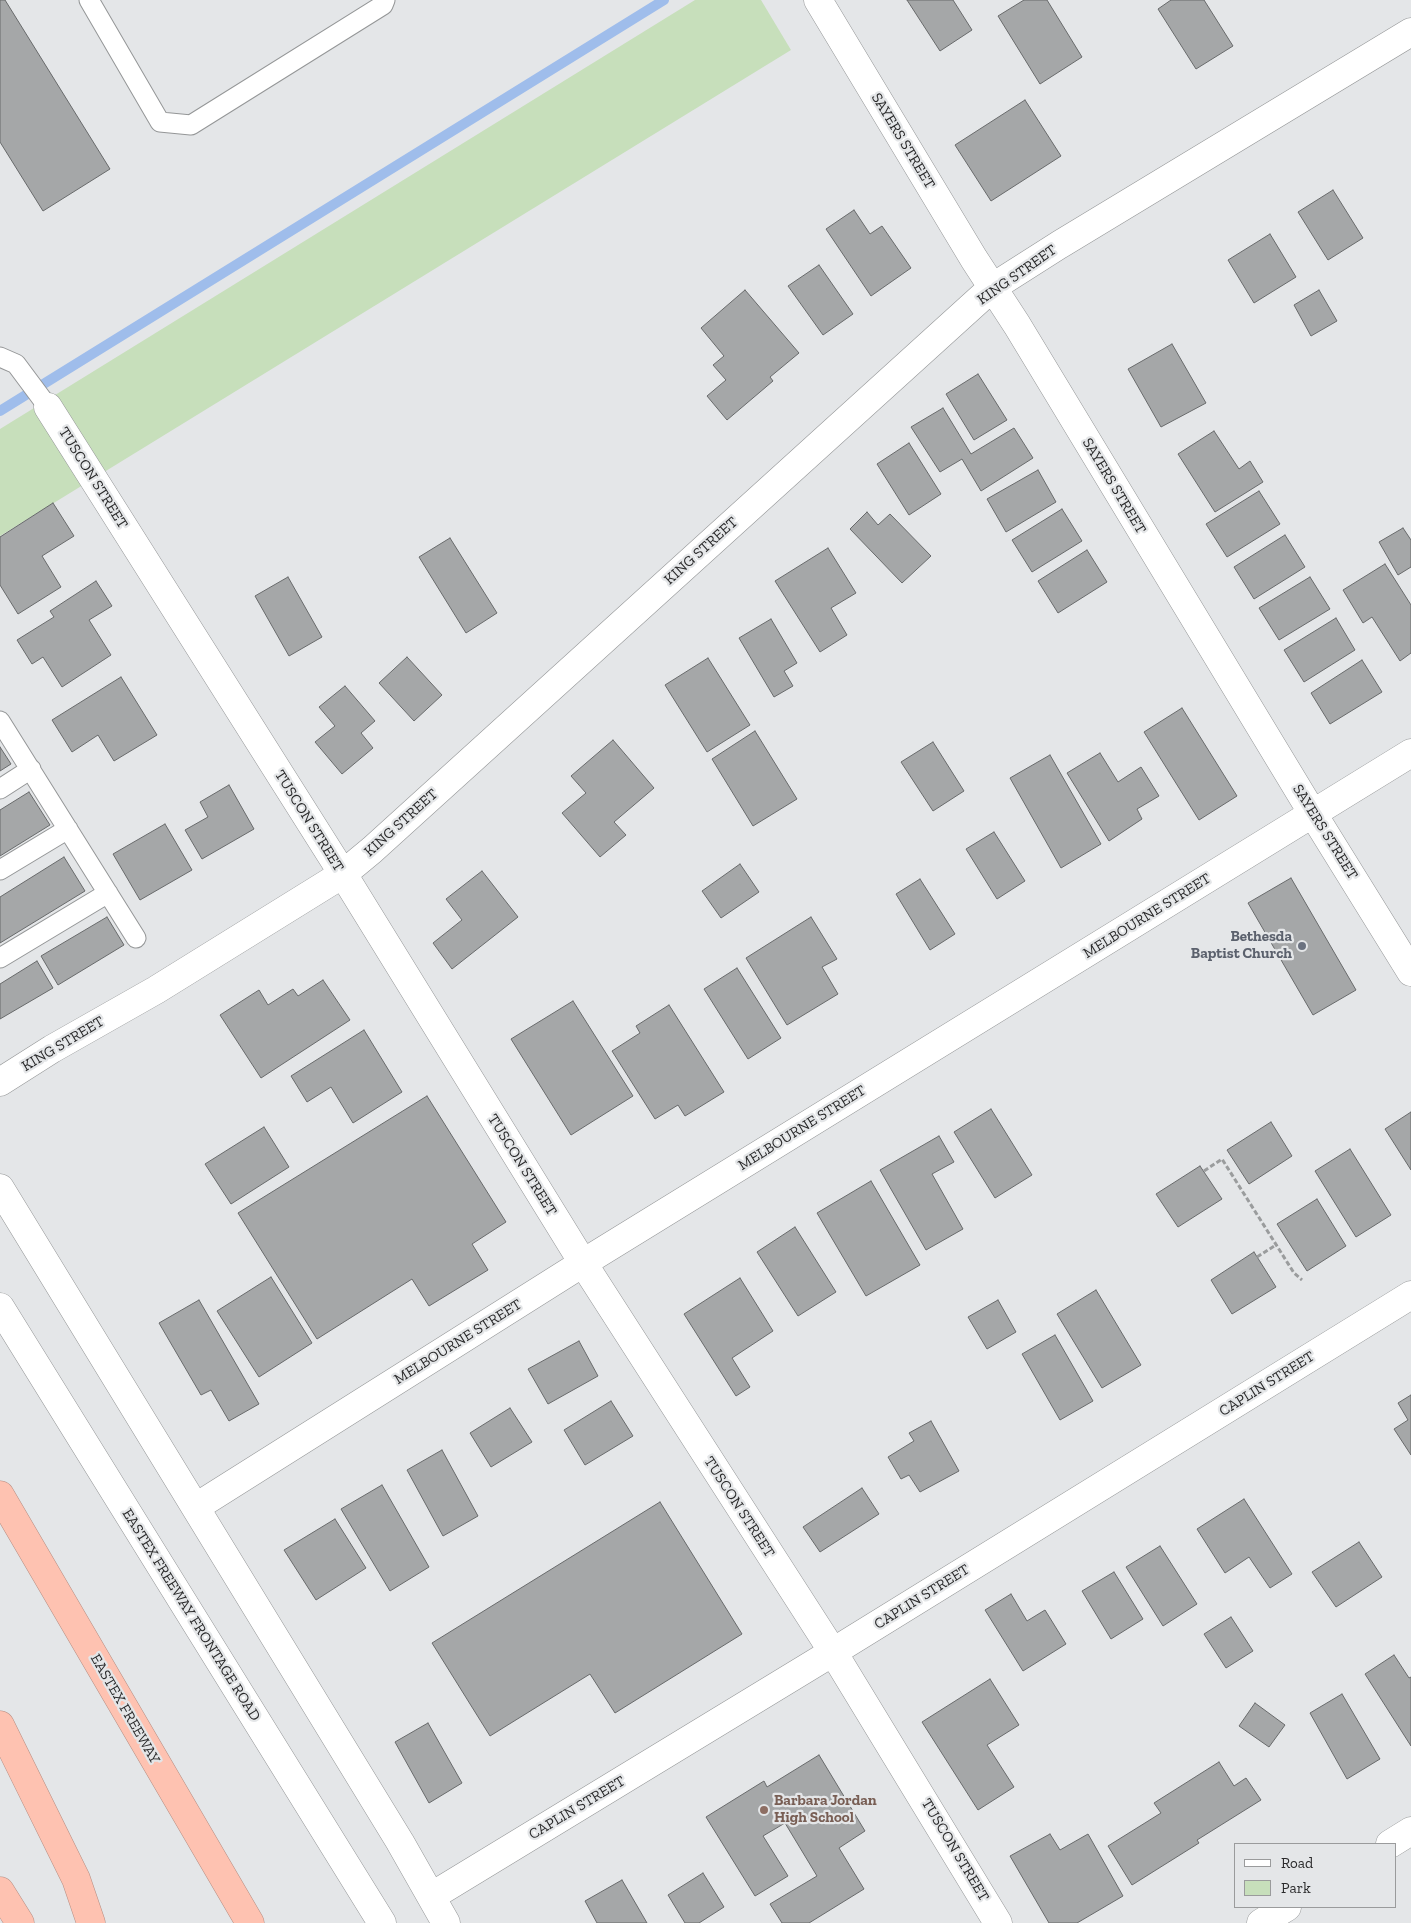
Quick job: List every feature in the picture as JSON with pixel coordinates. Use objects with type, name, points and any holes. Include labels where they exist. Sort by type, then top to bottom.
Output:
[{"type":"highway","name":"EASTEX FREEWAY","points":[[0,1495],[250,1923]]},
{"type":"highway","points":[[0,1725],[76,1880],[91,1923]]},
{"type":"highway","points":[[0,1891],[20,1923]]},
{"type":"street","name":"SAYERS STREET","points":[[818,0],[1411,972]]},
{"type":"street","name":"KING STREET","points":[[0,1082],[52,1049],[156,990],[343,874],[993,287],[1411,32]]},
{"type":"street","name":"TUSCON STREET","points":[[48,407],[343,874],[582,1263],[833,1652],[998,1923]]},
{"type":"street","name":"MELBOURNE STREET","points":[[196,1507],[582,1263],[1411,754]]},
{"type":"street","points":[[0,1188],[196,1507],[432,1896],[446,1923]]},
{"type":"street","name":"CAPLIN STREET","points":[[432,1896],[833,1652],[1411,1295]]},
{"type":"street","name":"EASTEX FREEWAY FRONTAGE ROAD","points":[[0,1307],[382,1923]]},
{"type":"street","points":[[1392,1843],[1411,1832]]},
{"type":"street","points":[[1261,1923],[1285,1908]]},
{"type":"lane","points":[[89,0],[160,122],[191,125],[383,5],[385,0]]},
{"type":"lane","points":[[8,360],[48,407]]},
{"type":"lane","points":[[0,721],[136,938]]},
{"type":"lane","points":[[0,789],[31,769]]},
{"type":"lane","points":[[0,870],[68,829]]},
{"type":"lane","points":[[0,958],[108,893]]},
{"type":"path","points":[[1204,1171],[1222,1159],[1294,1273],[1302,1280]]},
{"type":"path","points":[[1257,1257],[1276,1245]]},
{"type":"green space","points":[[695,0],[761,0],[791,50],[0,536],[0,429]]},
{"type":"building","points":[[0,0],[5,0],[110,169],[43,211],[0,142]]},
{"type":"building","points":[[907,0],[953,0],[972,30],[940,51]]},
{"type":"building","points":[[1024,0],[1047,0],[1082,57],[1040,84],[998,16]]},
{"type":"building","points":[[1171,0],[1204,0],[1233,46],[1196,69],[1158,9]]},
{"type":"building","points":[[1025,100],[1061,156],[991,201],[955,145]]},
{"type":"building","points":[[1333,190],[1363,238],[1328,260],[1298,212]]},
{"type":"building","points":[[854,210],[870,234],[882,226],[911,268],[871,296],[826,229]]},
{"type":"building","points":[[1270,234],[1296,277],[1254,303],[1228,260]]},
{"type":"building","points":[[819,265],[853,314],[823,335],[788,286]]},
{"type":"building","points":[[745,290],[799,353],[770,377],[773,381],[727,420],[707,396],[726,380],[713,365],[724,356],[701,328]]},
{"type":"building","points":[[1319,290],[1337,321],[1311,336],[1294,305]]},
{"type":"building","points":[[1172,344],[1206,403],[1161,427],[1128,369]]},
{"type":"building","points":[[978,374],[1007,420],[974,440],[946,394]]},
{"type":"building","points":[[943,408],[971,454],[1014,428],[1033,458],[981,491],[962,459],[940,472],[911,427]]},
{"type":"building","points":[[1214,431],[1239,469],[1250,461],[1263,482],[1215,512],[1178,454]]},
{"type":"building","points":[[909,443],[941,494],[909,515],[877,464]]},
{"type":"building","points":[[1038,470],[1056,502],[1006,532],[987,499]]},
{"type":"building","points":[[1259,491],[1280,524],[1227,557],[1206,524]]},
{"type":"building","points":[[53,503],[74,536],[42,556],[61,587],[18,614],[0,585],[0,537]]},
{"type":"building","points":[[1062,509],[1082,541],[1032,572],[1012,540]]},
{"type":"building","points":[[867,512],[878,525],[890,514],[931,556],[902,583],[850,529]]},
{"type":"building","points":[[1403,528],[1411,540],[1411,567],[1398,575],[1379,542]]},
{"type":"building","points":[[1285,535],[1305,567],[1254,599],[1234,567]]},
{"type":"building","points":[[450,538],[497,613],[466,633],[419,557]]},
{"type":"building","points":[[828,548],[856,593],[831,608],[847,635],[820,652],[775,581]]},
{"type":"building","points":[[1087,550],[1107,582],[1058,613],[1038,581]]},
{"type":"building","points":[[1385,564],[1411,605],[1411,653],[1400,661],[1372,617],[1363,623],[1343,590]]},
{"type":"building","points":[[288,577],[322,637],[289,656],[255,596]]},
{"type":"building","points":[[1310,577],[1330,609],[1279,640],[1259,608]]},
{"type":"building","points":[[96,581],[112,606],[89,620],[111,655],[62,687],[43,657],[32,664],[17,640],[54,617],[50,611]]},
{"type":"building","points":[[1336,618],[1355,650],[1304,682],[1284,650]]},
{"type":"building","points":[[771,619],[797,663],[784,671],[793,686],[774,697],[739,638]]},
{"type":"building","points":[[407,657],[442,695],[414,721],[379,683]]},
{"type":"building","points":[[708,658],[750,725],[707,752],[665,685]]},
{"type":"building","points":[[1362,660],[1382,692],[1330,724],[1311,693]]},
{"type":"building","points":[[121,677],[157,735],[114,761],[98,735],[72,752],[52,720]]},
{"type":"building","points":[[345,686],[375,721],[361,733],[373,748],[342,774],[315,742],[335,726],[319,707]]},
{"type":"building","points":[[1182,708],[1237,796],[1199,820],[1144,732]]},
{"type":"building","points":[[755,731],[797,799],[753,826],[712,759]]},
{"type":"building","points":[[613,740],[654,788],[614,822],[626,835],[600,857],[562,813],[586,793],[571,776]]},
{"type":"building","points":[[933,742],[964,791],[933,811],[901,762]]},
{"type":"building","points":[[0,747],[11,764],[0,771]]},
{"type":"building","points":[[1100,753],[1118,782],[1141,767],[1159,796],[1137,809],[1142,819],[1109,841],[1067,773]]},
{"type":"building","points":[[1050,755],[1101,844],[1061,868],[1010,778]]},
{"type":"building","points":[[229,785],[254,829],[202,859],[185,830],[208,817],[200,802]]},
{"type":"building","points":[[29,792],[50,825],[0,856],[0,810]]},
{"type":"building","points":[[165,824],[192,870],[140,900],[113,854]]},
{"type":"building","points":[[994,832],[1025,881],[997,899],[966,849]]},
{"type":"building","points":[[64,857],[85,891],[0,943],[0,897]]},
{"type":"building","points":[[740,864],[759,892],[721,918],[702,891]]},
{"type":"building","points":[[482,871],[518,917],[452,969],[433,943],[462,920],[446,899]]},
{"type":"building","points":[[1291,878],[1356,990],[1313,1015],[1248,903]]},
{"type":"building","points":[[920,879],[955,934],[930,950],[896,894]]},
{"type":"building","points":[[107,917],[124,945],[58,985],[41,956]]},
{"type":"building","points":[[811,917],[837,959],[822,967],[838,994],[787,1025],[746,958]]},
{"type":"building","points":[[37,961],[53,988],[0,1019],[0,984]]},
{"type":"building","points":[[737,968],[781,1038],[748,1059],[704,989]]},
{"type":"building","points":[[323,980],[350,1020],[261,1078],[220,1015],[259,990],[268,1005],[293,989],[298,996]]},
{"type":"building","points":[[573,1001],[633,1096],[571,1135],[511,1039]]},
{"type":"building","points":[[669,1005],[724,1092],[685,1116],[678,1105],[655,1119],[612,1051],[640,1033],[636,1026]]},
{"type":"building","points":[[364,1030],[402,1092],[353,1123],[331,1087],[307,1102],[291,1076]]},
{"type":"building","points":[[427,1096],[506,1222],[472,1244],[488,1270],[429,1306],[412,1279],[317,1339],[238,1213]]},
{"type":"building","points":[[991,1109],[1032,1175],[995,1198],[954,1132]]},
{"type":"building","points":[[1411,1112],[1411,1170],[1385,1129]]},
{"type":"building","points":[[1271,1122],[1292,1156],[1249,1184],[1227,1150]]},
{"type":"building","points":[[264,1127],[289,1167],[231,1204],[205,1164]]},
{"type":"building","points":[[939,1136],[954,1162],[932,1174],[963,1229],[926,1250],[880,1170]]},
{"type":"building","points":[[1350,1149],[1391,1215],[1356,1237],[1315,1171]]},
{"type":"building","points":[[1200,1166],[1222,1199],[1178,1227],[1156,1194]]},
{"type":"building","points":[[871,1181],[920,1265],[866,1296],[817,1213]]},
{"type":"building","points":[[1317,1199],[1346,1246],[1307,1271],[1277,1224]]},
{"type":"building","points":[[795,1227],[836,1292],[798,1316],[757,1252]]},
{"type":"building","points":[[1254,1252],[1276,1287],[1232,1314],[1211,1280]]},
{"type":"building","points":[[271,1277],[312,1343],[259,1377],[217,1311]]},
{"type":"building","points":[[740,1278],[773,1331],[732,1358],[750,1387],[736,1396],[684,1314]]},
{"type":"building","points":[[1096,1290],[1141,1365],[1102,1388],[1057,1314]]},
{"type":"building","points":[[199,1300],[259,1404],[229,1421],[211,1390],[201,1395],[159,1323]]},
{"type":"building","points":[[998,1300],[1016,1332],[987,1349],[968,1317]]},
{"type":"building","points":[[1055,1335],[1093,1401],[1060,1420],[1022,1354]]},
{"type":"building","points":[[579,1341],[598,1376],[548,1404],[528,1369]]},
{"type":"building","points":[[1411,1395],[1411,1455],[1394,1429],[1408,1420],[1398,1403]]},
{"type":"building","points":[[611,1401],[633,1436],[585,1465],[564,1430]]},
{"type":"building","points":[[510,1408],[532,1442],[491,1467],[470,1433]]},
{"type":"building","points":[[931,1421],[959,1471],[920,1492],[909,1475],[901,1479],[888,1457],[914,1441],[909,1433]]},
{"type":"building","points":[[442,1450],[478,1516],[443,1536],[407,1470]]},
{"type":"building","points":[[382,1485],[429,1567],[390,1591],[341,1509]]},
{"type":"building","points":[[862,1488],[879,1514],[820,1552],[803,1527]]},
{"type":"building","points":[[1244,1499],[1292,1574],[1270,1588],[1249,1557],[1225,1573],[1197,1529]]},
{"type":"building","points":[[660,1502],[742,1634],[615,1713],[590,1674],[490,1736],[432,1643]]},
{"type":"building","points":[[335,1519],[366,1568],[316,1600],[284,1550]]},
{"type":"building","points":[[1359,1542],[1382,1577],[1336,1607],[1312,1572]]},
{"type":"building","points":[[1160,1546],[1197,1604],[1163,1626],[1126,1567]]},
{"type":"building","points":[[1114,1572],[1143,1619],[1111,1639],[1082,1591]]},
{"type":"building","points":[[1011,1594],[1027,1621],[1045,1610],[1066,1644],[1023,1671],[985,1610]]},
{"type":"building","points":[[1231,1617],[1253,1651],[1226,1668],[1204,1634]]},
{"type":"building","points":[[1394,1655],[1409,1678],[1411,1677],[1411,1746],[1365,1674]]},
{"type":"building","points":[[990,1679],[1019,1725],[987,1745],[1014,1787],[978,1810],[922,1722]]},
{"type":"building","points":[[1342,1694],[1380,1759],[1347,1779],[1310,1713]]},
{"type":"building","points":[[1255,1703],[1285,1725],[1269,1747],[1239,1726]]},
{"type":"building","points":[[428,1723],[462,1783],[429,1803],[395,1742]]},
{"type":"building","points":[[819,1755],[865,1831],[839,1848],[864,1889],[809,1923],[782,1923],[770,1904],[817,1876],[785,1823],[763,1836],[788,1876],[755,1896],[706,1817],[764,1781],[767,1787]]},
{"type":"building","points":[[1219,1762],[1234,1786],[1246,1778],[1261,1800],[1197,1840],[1199,1843],[1132,1885],[1108,1846],[1161,1813],[1154,1803]]},
{"type":"building","points":[[1050,1834],[1060,1850],[1088,1834],[1123,1896],[1077,1923],[1049,1923],[1010,1856]]},
{"type":"building","points":[[703,1873],[724,1907],[699,1923],[685,1923],[668,1895]]},
{"type":"building","points":[[622,1880],[647,1923],[597,1923],[585,1901]]},
{"type":"waterway","points":[[0,411],[664,0]]},
{"type":"place","name":"Bethesda Baptist Church","points":[[1302,946]]},
{"type":"place","name":"Barbara Jordan High School","points":[[764,1810]]}]
